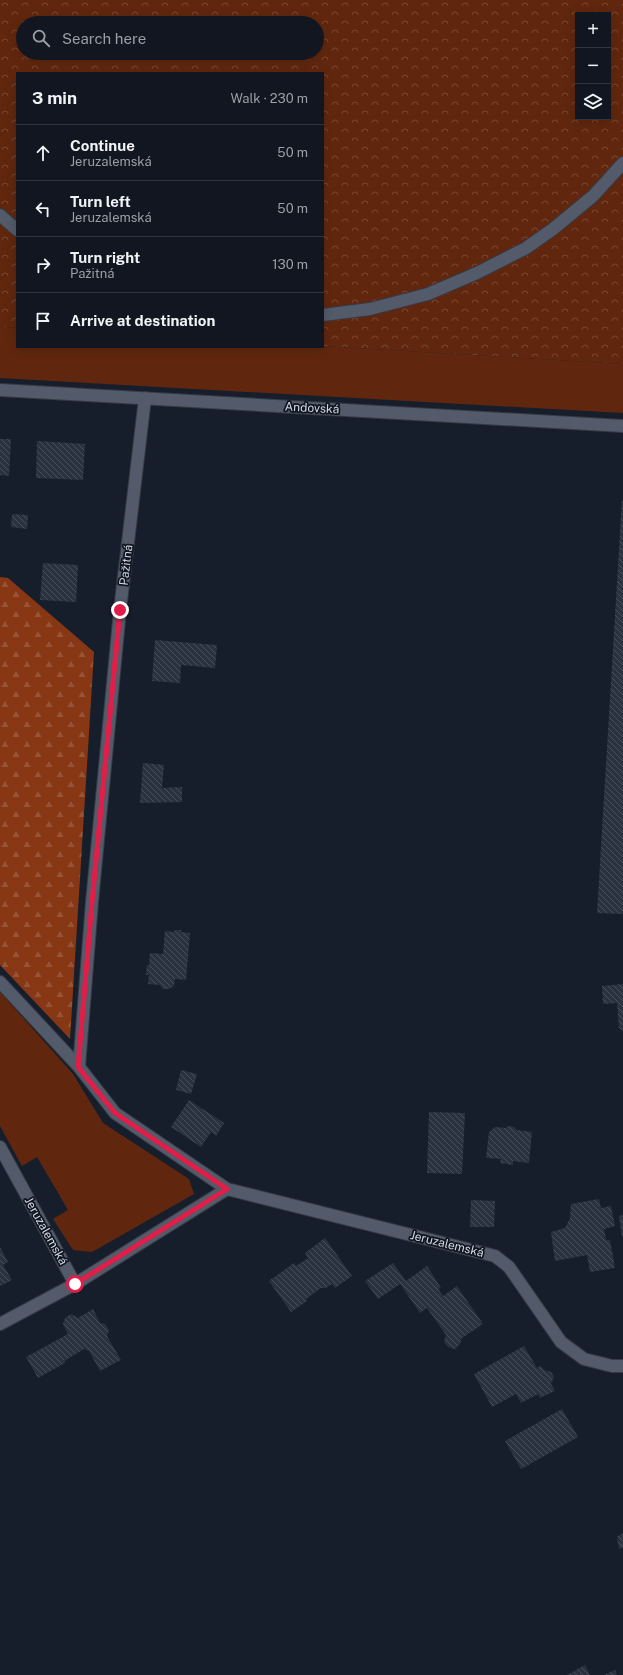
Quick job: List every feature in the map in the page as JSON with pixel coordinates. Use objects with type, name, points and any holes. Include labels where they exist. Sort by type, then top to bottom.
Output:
[{"type":"street","points":[[324,315],[370,309],[428,294],[477,274],[526,248],[553,229],[592,196],[623,163]]},
{"type":"street","points":[[0,215],[16,229]]},
{"type":"street","name":"Andovská","points":[[0,390],[623,426]]},
{"type":"street","name":"Pažitná","points":[[78,1067],[120,610],[145,398]]},
{"type":"street","name":"Jeruzalemská","points":[[0,982],[78,1067],[115,1113],[227,1189],[495,1256],[509,1267],[561,1342],[584,1359],[612,1366],[623,1366]]},
{"type":"street","name":"Jeruzalemská","points":[[0,1147],[75,1284]]},
{"type":"street","points":[[0,1324],[75,1284],[227,1189]]},
{"type":"green space","points":[[0,0],[623,0],[623,364],[324,346],[324,72],[16,72],[16,328],[0,327]]},
{"type":"green space","points":[[0,327],[16,328],[16,348],[324,348],[324,346],[623,364],[623,413],[0,378]]},
{"type":"green space","points":[[0,577],[8,578],[94,652],[70,1039],[0,965]]},
{"type":"green space","points":[[0,992],[73,1074],[103,1123],[189,1179],[194,1194],[92,1252],[73,1250],[53,1219],[68,1210],[37,1157],[22,1166],[0,1126]]},
{"type":"building","points":[[0,439],[11,439],[9,476],[0,475]]},
{"type":"building","points":[[37,441],[85,444],[83,480],[36,478]]},
{"type":"building","points":[[623,500],[623,914],[597,913]]},
{"type":"building","points":[[12,514],[28,515],[27,529],[11,527]]},
{"type":"building","points":[[43,563],[78,565],[76,602],[40,600]]},
{"type":"building","points":[[155,640],[217,645],[215,668],[181,665],[180,683],[152,681]]},
{"type":"building","points":[[143,763],[164,765],[162,788],[182,787],[182,802],[140,803]]},
{"type":"building","points":[[175,930],[190,933],[186,980],[175,979],[174,986],[169,989],[163,989],[160,985],[148,984],[149,975],[146,975],[150,953],[163,954],[165,931],[174,932]]},
{"type":"building","points":[[623,984],[623,1031],[619,1028],[617,1003],[603,1004],[602,986]]},
{"type":"building","points":[[181,1070],[197,1074],[191,1094],[176,1090]]},
{"type":"building","points":[[189,1100],[224,1123],[216,1136],[211,1132],[201,1147],[171,1127]]},
{"type":"building","points":[[429,1112],[465,1113],[462,1174],[427,1173]]},
{"type":"building","points":[[509,1126],[514,1127],[517,1130],[532,1132],[529,1163],[513,1161],[513,1165],[500,1163],[501,1159],[486,1158],[489,1132],[495,1127],[505,1128]]},
{"type":"building","points":[[599,1199],[601,1208],[611,1206],[615,1226],[604,1229],[606,1240],[610,1240],[615,1268],[590,1272],[587,1255],[555,1261],[551,1232],[565,1228],[570,1218],[571,1204]]},
{"type":"building","points":[[471,1200],[495,1201],[494,1227],[470,1227]]},
{"type":"building","points":[[623,1215],[623,1237],[622,1237],[619,1216]]},
{"type":"building","points":[[325,1238],[352,1276],[335,1288],[332,1284],[326,1288],[321,1288],[306,1299],[307,1301],[291,1312],[269,1281],[294,1263],[296,1266],[308,1258],[305,1253]]},
{"type":"building","points":[[0,1247],[8,1262],[3,1265],[12,1280],[0,1286]]},
{"type":"building","points":[[393,1263],[406,1281],[427,1266],[441,1288],[438,1289],[443,1296],[457,1286],[483,1324],[462,1338],[460,1344],[455,1349],[448,1347],[444,1342],[446,1335],[427,1308],[420,1313],[400,1284],[378,1299],[365,1281]]},
{"type":"building","points":[[93,1309],[100,1323],[105,1324],[109,1330],[107,1336],[121,1360],[100,1371],[89,1351],[84,1349],[64,1361],[65,1363],[38,1378],[26,1357],[68,1334],[63,1324],[65,1318],[71,1314],[78,1318]]},
{"type":"building","points":[[524,1346],[537,1368],[541,1366],[544,1370],[551,1372],[554,1377],[551,1384],[555,1391],[540,1398],[538,1394],[521,1403],[516,1394],[492,1407],[474,1374]]},
{"type":"building","points":[[562,1409],[578,1437],[521,1469],[505,1441]]},
{"type":"building","points":[[623,1533],[623,1548],[619,1549],[617,1537]]},
{"type":"building","points":[[585,1665],[590,1675],[567,1675]]},
{"type":"building","points":[[615,1670],[617,1675],[604,1675]]},
{"type":"route","points":[[75,1284],[227,1189],[115,1113],[78,1067],[120,610]]}]
